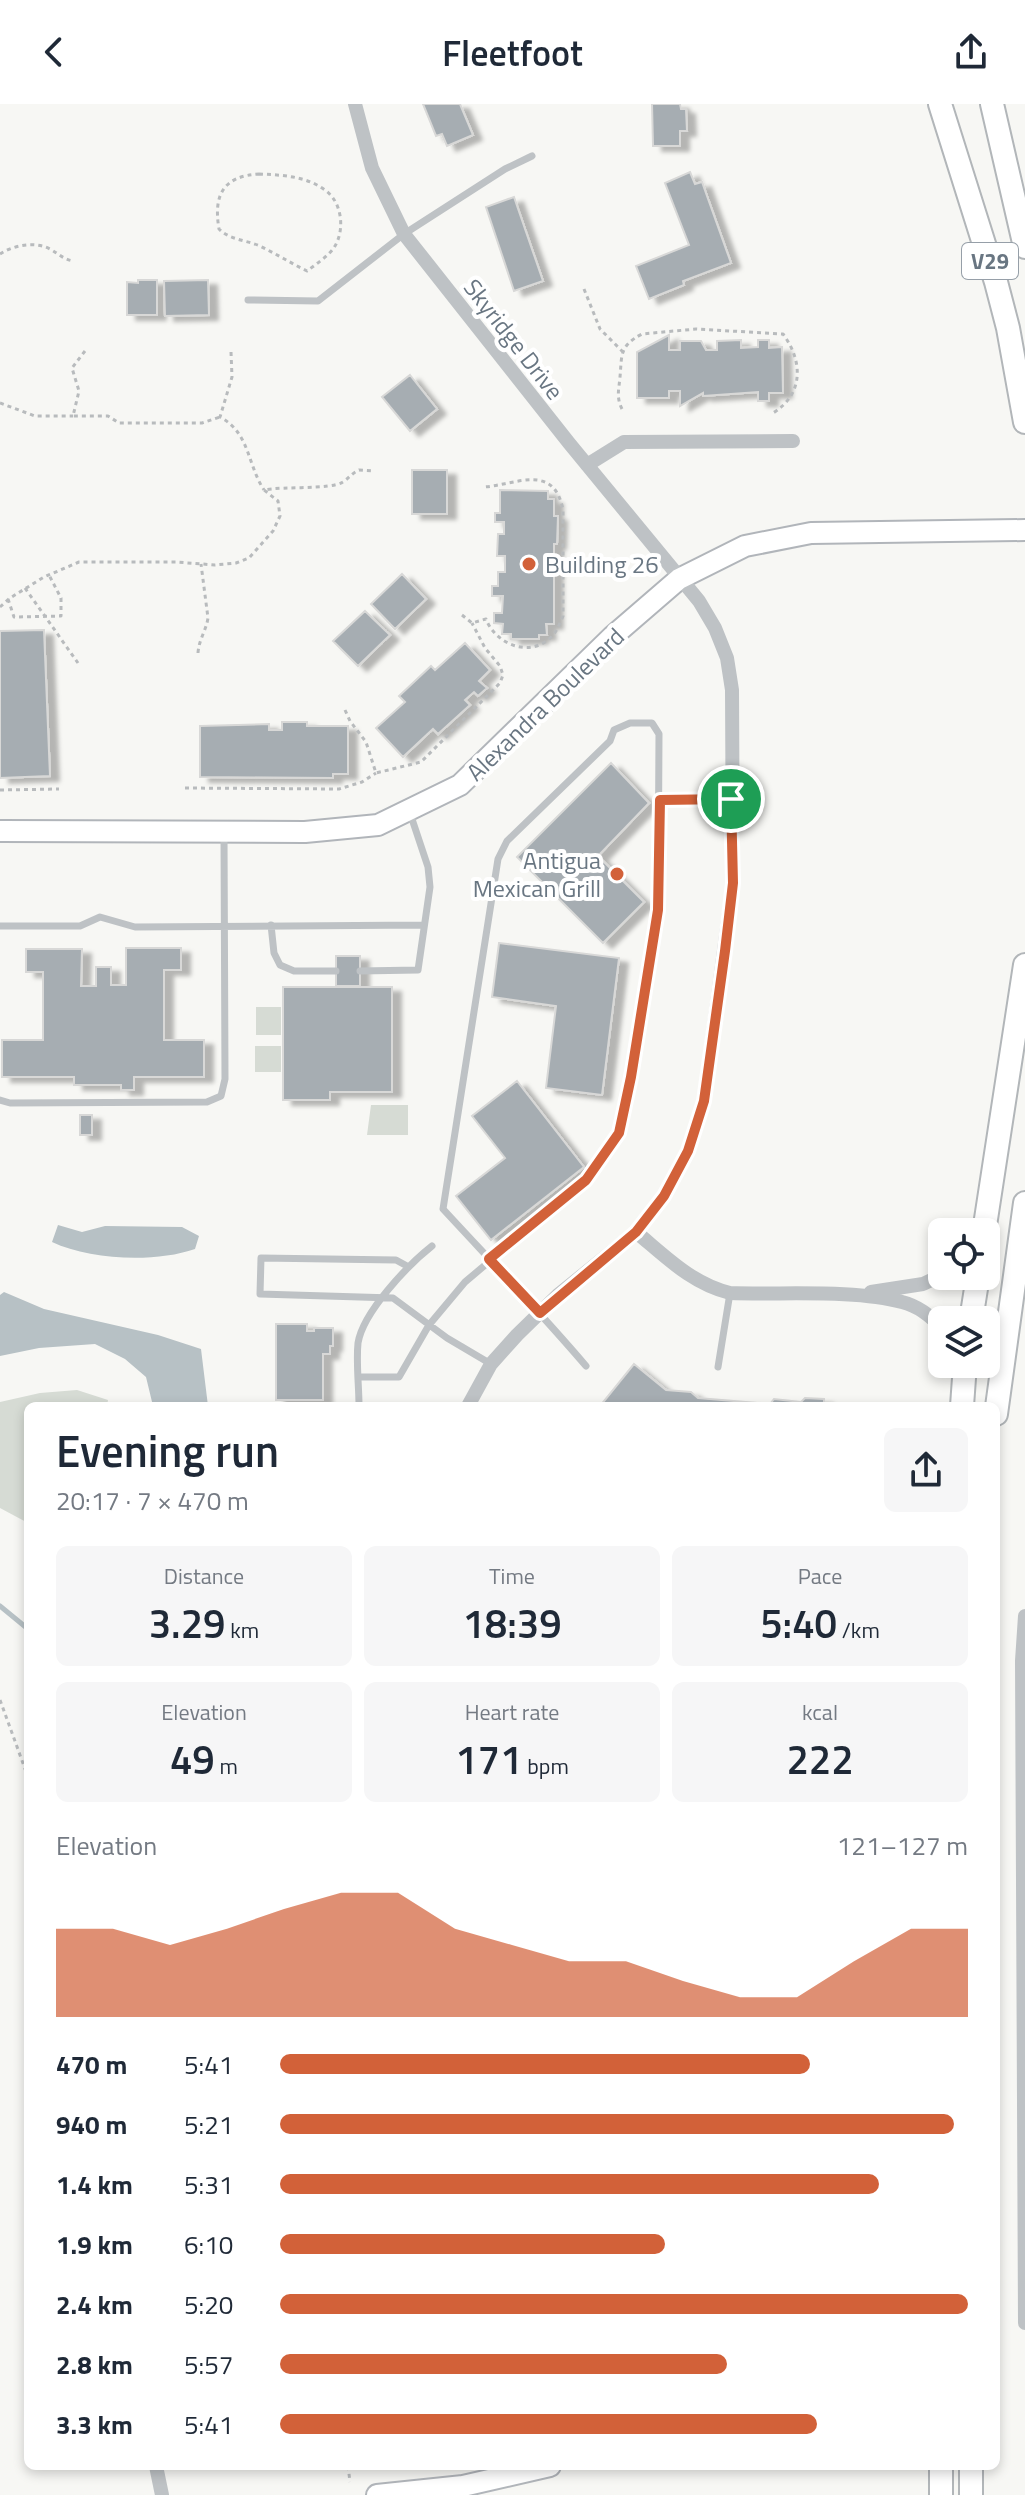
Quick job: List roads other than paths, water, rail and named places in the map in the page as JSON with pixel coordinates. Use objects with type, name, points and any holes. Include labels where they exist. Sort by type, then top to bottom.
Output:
[{"type":"main road","name":"V29","points":[[940,104],[996,282],[1008,328],[1025,422]]},
{"type":"main road","name":"V29","points":[[992,104],[1025,247]]},
{"type":"main road","points":[[986,1218],[1025,965]]},
{"type":"main road","points":[[998,1402],[1025,1203]]},
{"type":"main road","points":[[962,1402],[964,1378]]},
{"type":"main road","points":[[941,2470],[941,2495]]},
{"type":"main road","points":[[971,2470],[971,2495]]},
{"type":"street","name":"Skyridge Drive","points":[[355,104],[372,168],[404,234],[699,601],[715,628],[727,658],[732,690],[733,883],[704,1101],[688,1151],[664,1196],[636,1232],[540,1313],[491,1364],[470,1402]]},
{"type":"street","points":[[587,465],[624,442],[793,441]]},
{"type":"street","name":"Alexandra Boulevard","points":[[0,831],[305,832],[378,825],[460,785],[613,636],[679,579],[745,546],[811,533],[1025,530]]},
{"type":"street","points":[[636,1232],[681,1271],[714,1290],[730,1293],[850,1295],[904,1302],[928,1315]]},
{"type":"street","points":[[850,1295],[928,1282]]},
{"type":"street","points":[[1025,1616],[1022,1661],[1025,2323]]},
{"type":"street","points":[[157,2470],[162,2495]]},
{"type":"street","points":[[377,2495],[463,2486],[533,2470]]},
{"type":"lane","points":[[248,300],[318,301],[404,234],[505,169],[532,156]]},
{"type":"lane","points":[[359,1377],[399,1377],[429,1325],[465,1282],[489,1259],[586,1180],[619,1133],[658,910],[659,734],[652,723],[630,723],[614,730],[610,741],[507,841],[498,859],[443,1209],[489,1259],[540,1313],[586,1366]]},
{"type":"lane","points":[[660,800],[731,799]]},
{"type":"lane","points":[[360,971],[418,970],[430,887],[428,867],[409,810]]},
{"type":"lane","points":[[0,1100],[10,1103],[207,1102],[221,1096],[225,1079],[224,831]]},
{"type":"lane","points":[[0,926],[80,926],[100,917],[135,927],[424,925]]},
{"type":"lane","points":[[271,925],[274,953],[280,965],[294,971],[336,971]]},
{"type":"lane","points":[[359,1402],[358,1344],[366,1319],[407,1266],[432,1246]]},
{"type":"lane","points":[[407,1266],[396,1260],[261,1258],[260,1294],[393,1298],[491,1364]]},
{"type":"lane","points":[[718,1367],[730,1293]]},
{"type":"waterway","points":[[0,1606],[24,1626]]},
{"type":"place","name":"Building 26","points":[[529,564]]},
{"type":"place","name":"Antigua Mexican Grill","points":[[617,874]]}]
